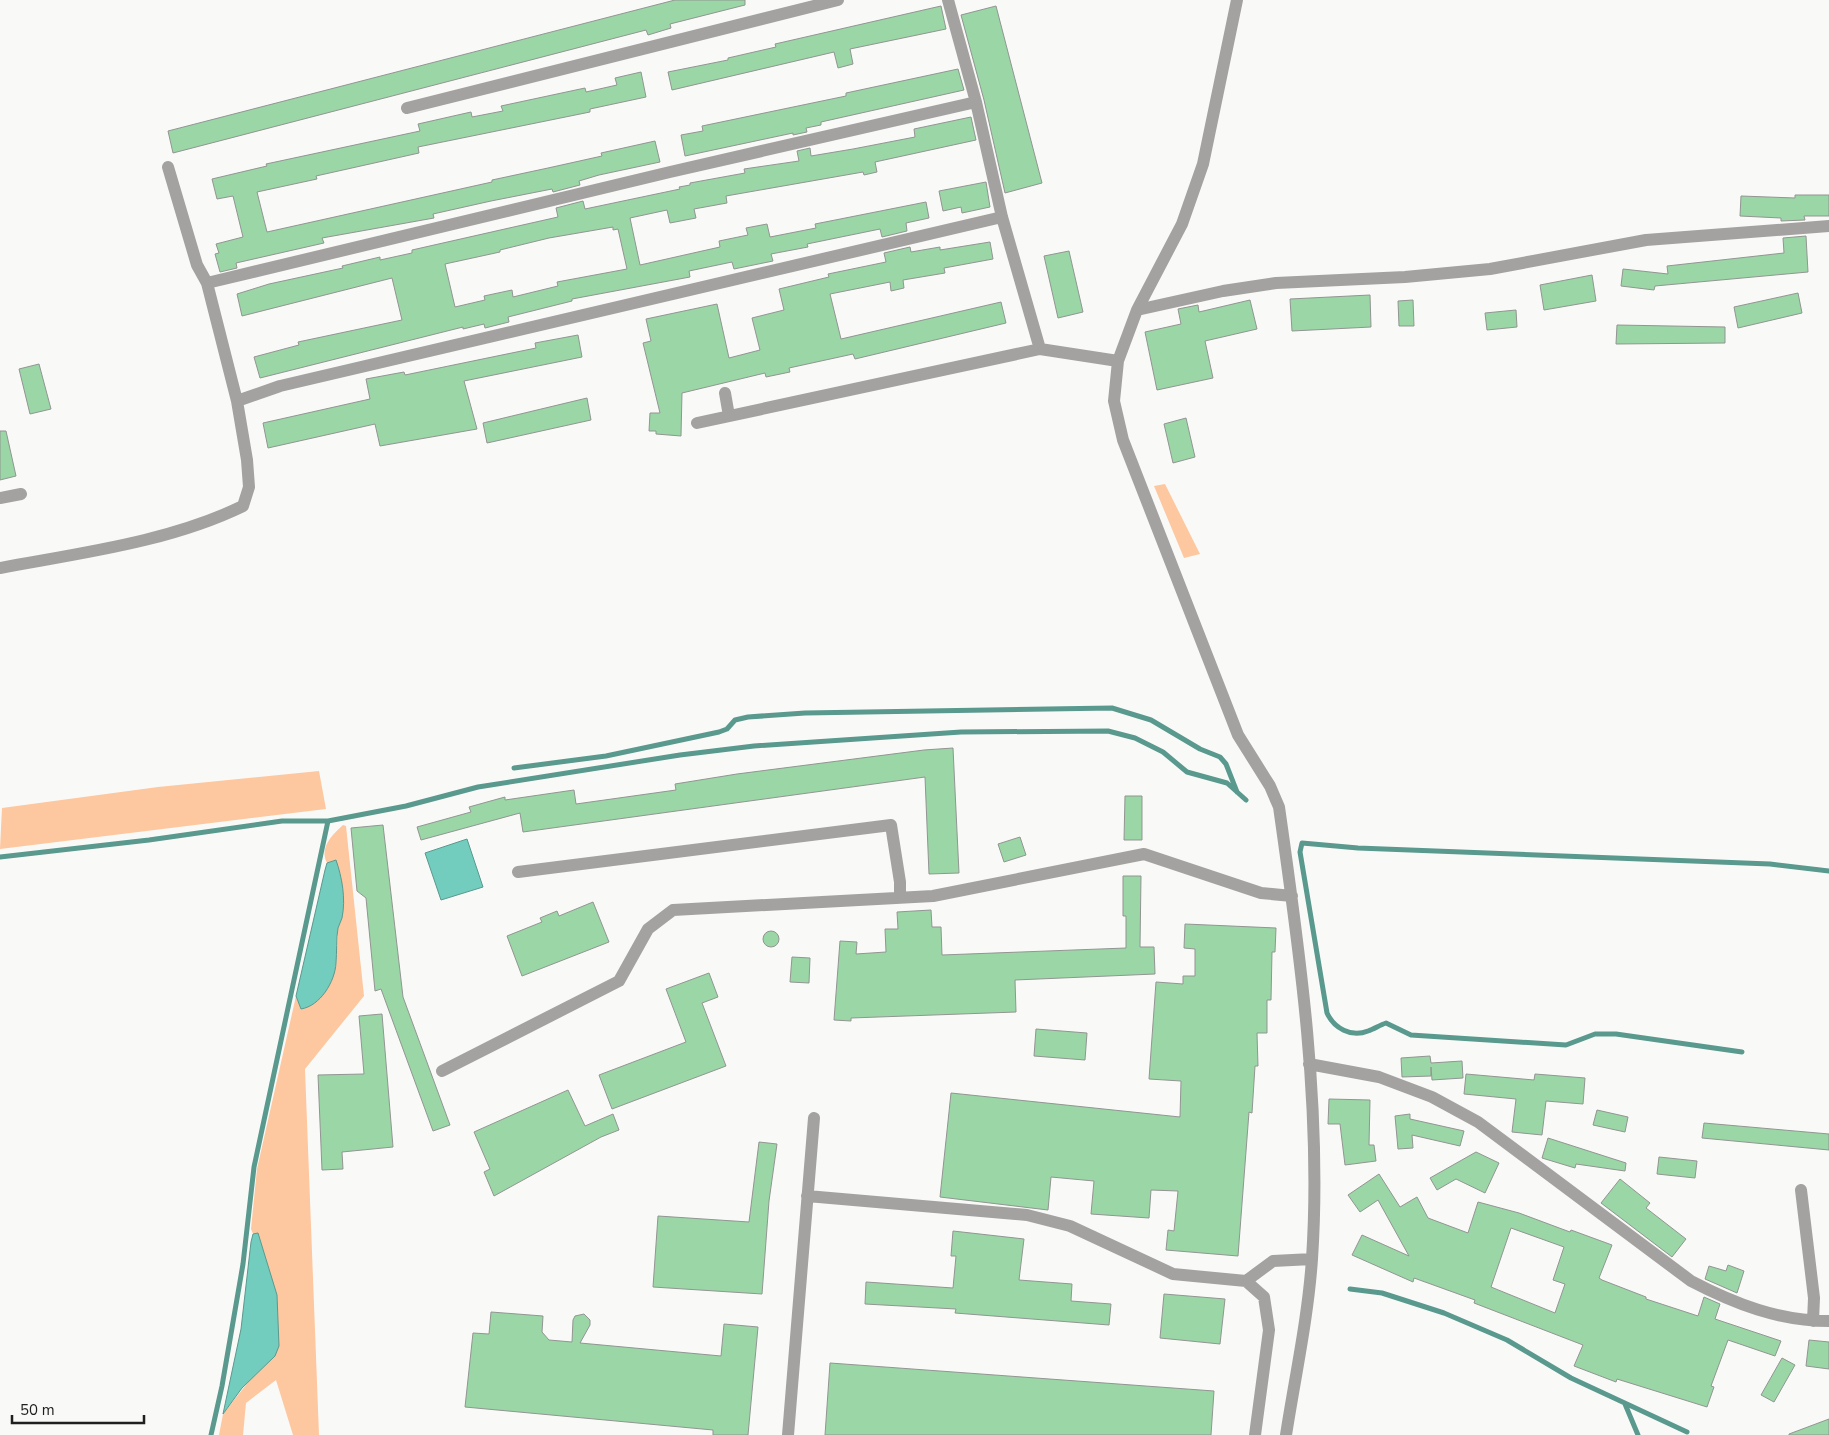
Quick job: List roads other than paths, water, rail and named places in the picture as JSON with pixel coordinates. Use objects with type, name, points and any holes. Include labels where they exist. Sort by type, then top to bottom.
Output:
[{"type":"street","points":[[407,108],[838,0]]},
{"type":"street","points":[[948,0],[976,102],[1002,217],[1040,349]]},
{"type":"street","points":[[1237,0],[1202,164],[1182,224],[1137,310],[1118,362],[1114,401],[1123,440],[1238,735],[1270,786],[1279,806],[1306,1010],[1314,1172],[1312,1259],[1286,1435]]},
{"type":"street","points":[[207,283],[660,174],[976,102]]},
{"type":"street","points":[[0,568],[134,542],[223,516],[243,506],[249,487],[247,460],[237,401],[207,283],[196,265],[168,167]]},
{"type":"street","points":[[237,401],[280,386],[1002,217]]},
{"type":"street","points":[[1137,310],[1223,291],[1276,283],[1405,277],[1490,269],[1646,240],[1829,226]]},
{"type":"street","points":[[697,423],[1040,349],[1118,362]]},
{"type":"street","points":[[724,393],[729,416]]},
{"type":"street","points":[[0,498],[21,494]]},
{"type":"street","points":[[518,872],[891,825],[900,882],[900,897]]},
{"type":"street","points":[[442,1071],[619,981],[648,929],[673,910],[933,896],[1144,854],[1261,893],[1292,896]]},
{"type":"street","points":[[1308,1064],[1378,1077],[1432,1097],[1478,1122],[1691,1281],[1722,1297],[1769,1314],[1829,1322]]},
{"type":"street","points":[[788,1435],[814,1118]]},
{"type":"street","points":[[1801,1190],[1814,1298],[1813,1321]]},
{"type":"street","points":[[808,1196],[1027,1215],[1070,1226],[1173,1274],[1246,1281],[1264,1297],[1269,1330],[1255,1435]]},
{"type":"street","points":[[1246,1281],[1273,1261],[1312,1259]]},
{"type":"waterway","points":[[514,768],[606,756],[719,732],[727,729],[735,720],[748,717],[805,713],[1112,708],[1151,720],[1200,749],[1220,757],[1226,764],[1237,792]]},
{"type":"waterway","points":[[211,1435],[222,1386],[243,1264],[254,1167],[328,821],[406,806],[478,787],[680,755],[754,746],[961,732],[1108,731],[1135,738],[1163,752],[1187,772],[1227,783],[1246,800]]},
{"type":"waterway","points":[[0,857],[149,840],[282,821],[328,821]]},
{"type":"waterway","points":[[1742,1052],[1616,1034],[1595,1034],[1566,1045],[1411,1035],[1386,1023],[1362,1033],[1344,1030],[1334,1023],[1327,1013],[1300,852],[1302,843],[1358,848],[1770,864],[1829,871]]},
{"type":"waterway","points":[[1350,1289],[1382,1293],[1444,1313],[1507,1340],[1571,1378],[1687,1432]]},
{"type":"waterway","points":[[1625,1404],[1638,1435]]}]
